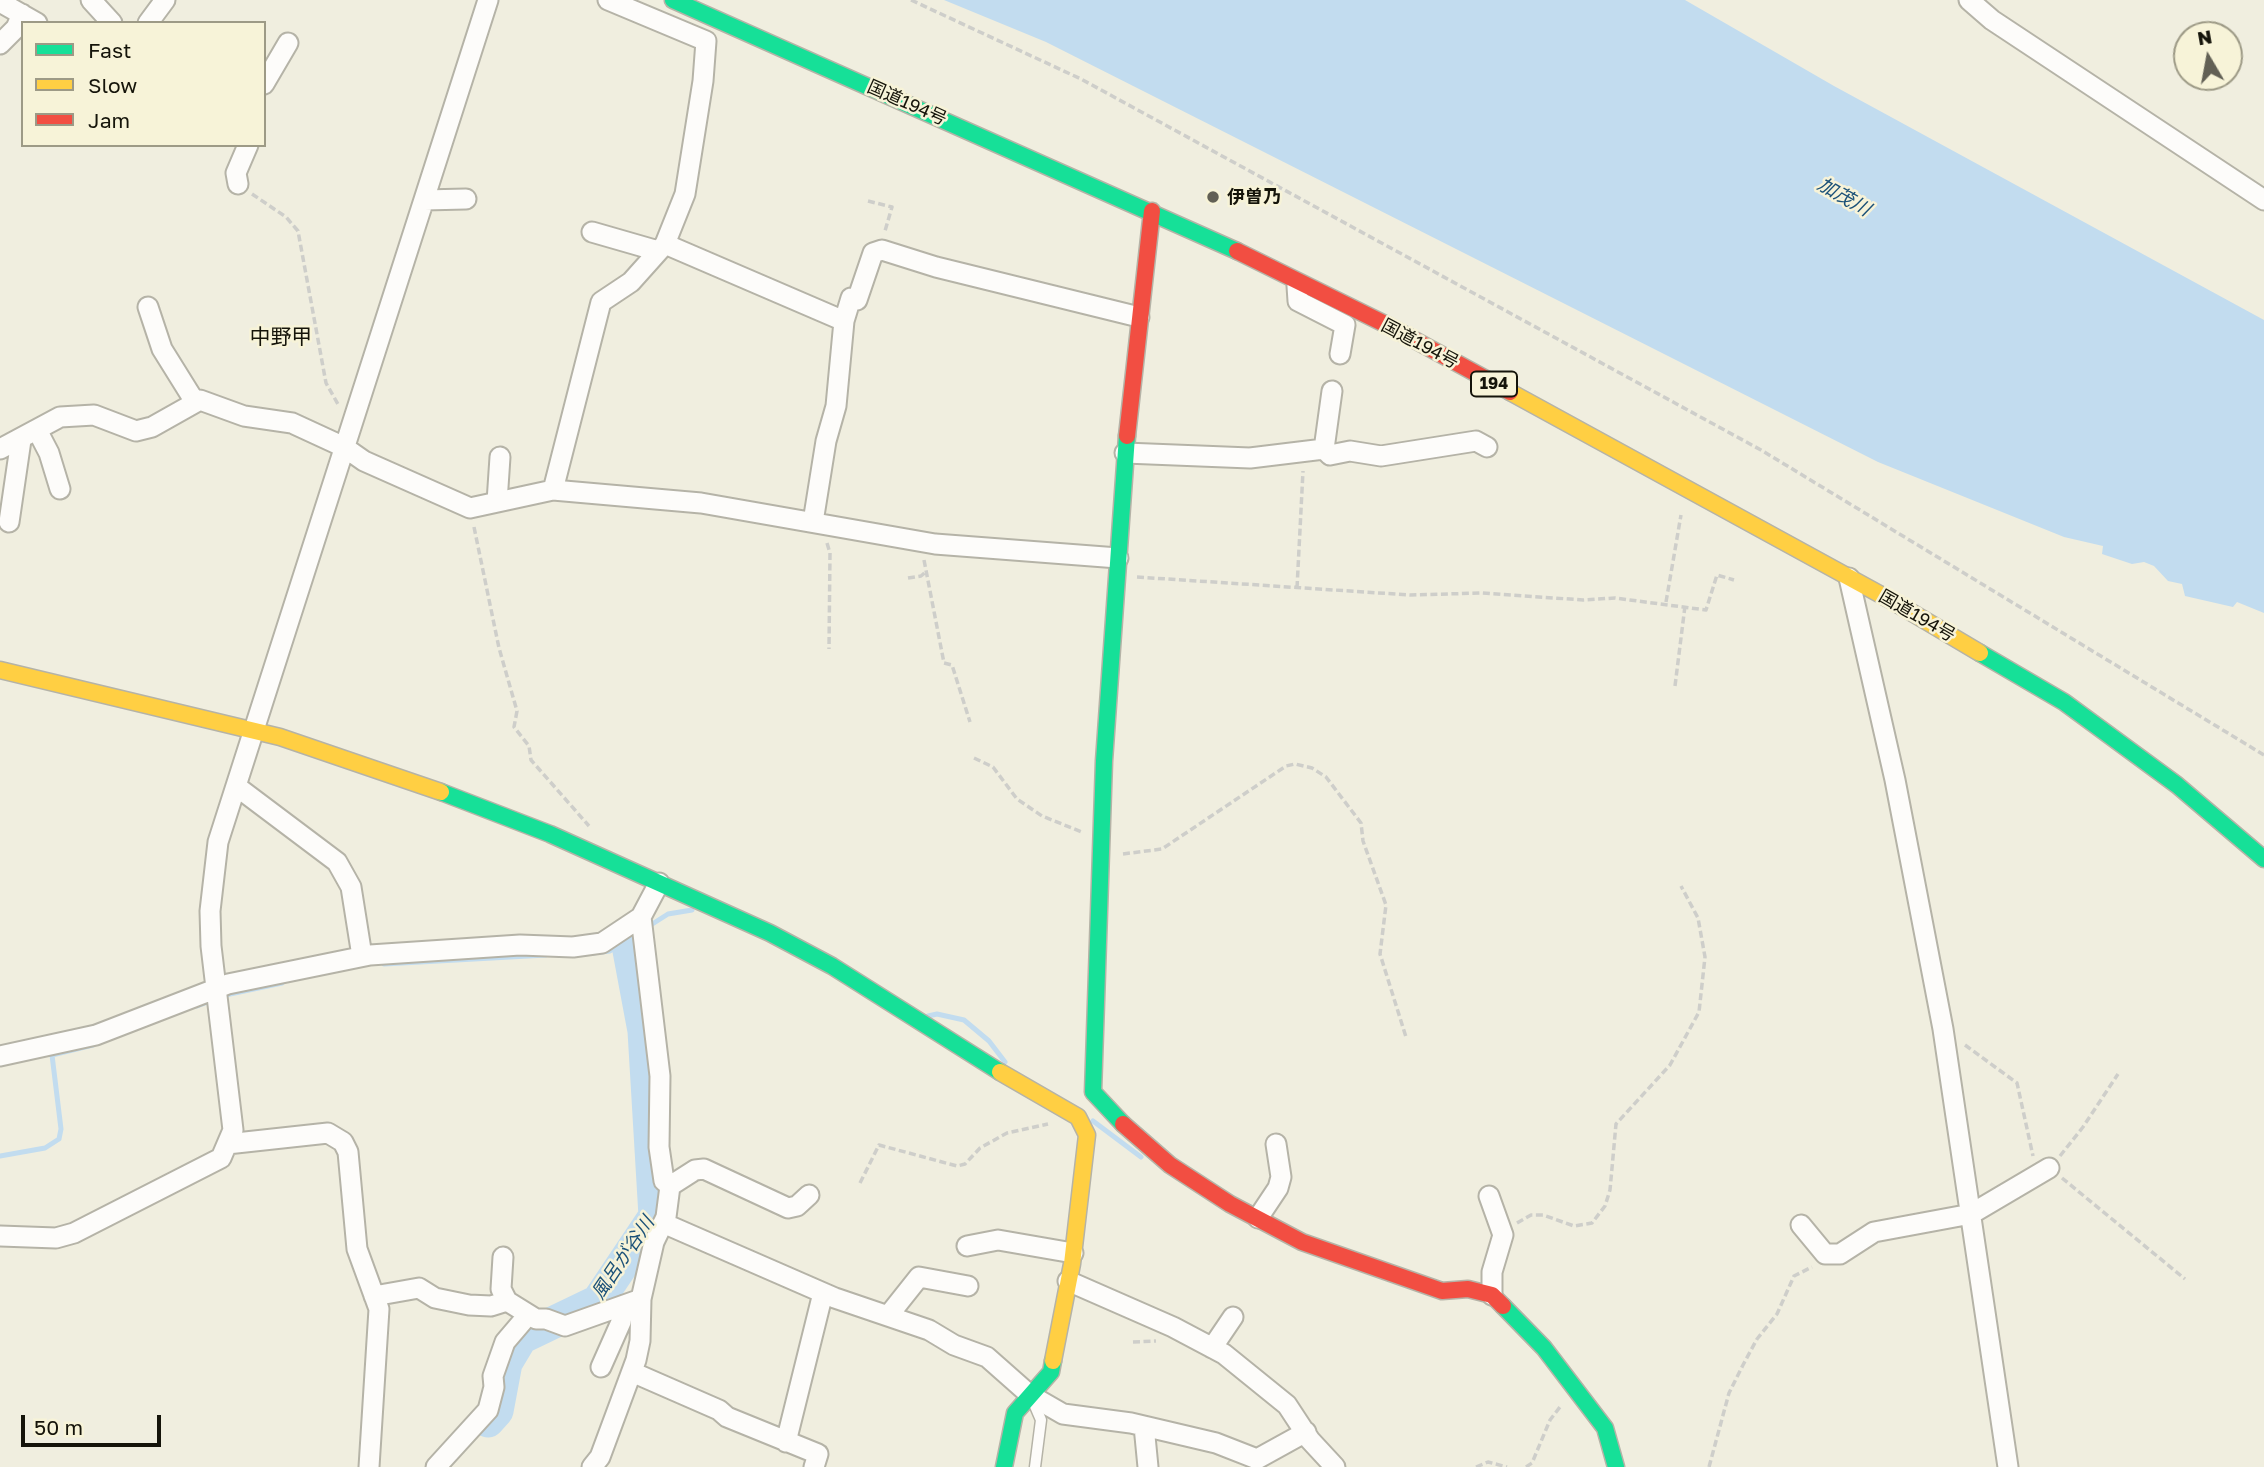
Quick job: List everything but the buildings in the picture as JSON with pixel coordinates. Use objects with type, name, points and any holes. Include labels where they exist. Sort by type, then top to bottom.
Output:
[{"type":"main road","name":"国道194号","points":[[673,0],[1152,211],[1387,325],[1849,578],[2064,702],[2177,785],[2264,859]]},
{"type":"main road","points":[[1152,211],[1125,453],[1118,567],[1101,850],[1092,1084],[1098,1102],[1170,1165],[1303,1242],[1443,1291],[1468,1289],[1492,1295],[1544,1348],[1605,1428],[1616,1467]]},
{"type":"main road","points":[[0,670],[253,730],[408,779],[550,834],[770,933],[832,966],[1031,1092],[1052,1100],[1079,1116],[1087,1135],[1073,1253],[1051,1372],[1015,1413],[1004,1467]]},
{"type":"street","points":[[91,0],[110,21]]},
{"type":"street","points":[[149,21],[165,0]]},
{"type":"street","points":[[0,1236],[56,1238],[74,1233],[221,1158],[233,1129],[209,911],[218,842],[488,0]]},
{"type":"street","points":[[553,490],[601,302],[631,282],[662,247],[685,194],[703,81],[706,41],[608,0]]},
{"type":"street","points":[[1969,0],[1992,20],[2264,200]]},
{"type":"street","points":[[0,2],[29,19]]},
{"type":"street","points":[[0,44],[21,24]]},
{"type":"street","points":[[266,81],[288,43]]},
{"type":"street","points":[[238,184],[236,173],[247,147]]},
{"type":"street","points":[[424,200],[466,199]]},
{"type":"street","points":[[592,232],[662,247],[844,321]]},
{"type":"street","points":[[813,523],[826,440],[836,406],[844,321],[852,298],[857,300],[873,253],[881,250],[936,267],[1139,317]]},
{"type":"street","points":[[1296,281],[1298,300],[1345,325],[1340,354]]},
{"type":"street","points":[[148,307],[162,349],[195,402]]},
{"type":"street","points":[[1324,449],[1332,391]]},
{"type":"street","points":[[0,449],[60,417],[78,414],[103,417],[136,430],[152,428],[200,400],[244,416],[284,421],[344,447],[364,461],[470,508],[553,490],[701,503],[921,541],[1118,567]]},
{"type":"street","points":[[29,435],[49,453],[60,489]]},
{"type":"street","points":[[9,522],[29,435]]},
{"type":"street","points":[[1324,449],[1330,455],[1350,452],[1381,456],[1476,441],[1488,447]]},
{"type":"street","points":[[1125,453],[1250,458],[1324,449]]},
{"type":"street","points":[[497,502],[500,457]]},
{"type":"street","points":[[1849,578],[1895,780],[1943,1030],[2008,1467]]},
{"type":"street","points":[[236,786],[337,862],[351,887],[362,956]]},
{"type":"street","points":[[0,1056],[96,1035],[216,989],[362,956],[520,945],[589,946],[613,938],[642,917],[659,883]]},
{"type":"street","points":[[642,917],[660,1076],[660,1147],[664,1181],[670,1186]]},
{"type":"street","points":[[1079,1116],[1098,1102]]},
{"type":"street","points":[[227,1144],[328,1133],[343,1142],[348,1152],[357,1249],[379,1309],[369,1467]]},
{"type":"street","points":[[1258,1218],[1278,1188],[1281,1177],[1276,1144]]},
{"type":"street","points":[[601,1367],[621,1321],[633,1302],[663,1223],[670,1186],[695,1170],[704,1169],[788,1208],[797,1206],[809,1195]]},
{"type":"street","points":[[1801,1225],[1825,1254],[1840,1254],[1874,1232],[1971,1214],[2043,1172]]},
{"type":"street","points":[[1489,1196],[1503,1235],[1492,1272],[1492,1295]]},
{"type":"street","points":[[663,1223],[823,1293],[929,1330],[954,1345],[987,1357],[1030,1395],[1063,1414],[1144,1426],[1216,1443],[1257,1459],[1306,1432]]},
{"type":"street","points":[[967,1246],[998,1240],[1073,1253]]},
{"type":"street","points":[[503,1257],[501,1289],[507,1301],[528,1315],[565,1326],[633,1302]]},
{"type":"street","points":[[888,1316],[919,1277],[968,1286]]},
{"type":"street","points":[[1068,1281],[1212,1348],[1278,1396],[1335,1467]]},
{"type":"street","points":[[374,1296],[419,1288],[435,1298],[469,1305],[491,1306],[507,1301]]},
{"type":"street","points":[[786,1442],[823,1293]]},
{"type":"street","points":[[592,1467],[600,1457],[632,1371],[640,1341],[633,1302]]},
{"type":"street","points":[[436,1467],[488,1410],[494,1387],[492,1376],[505,1342],[528,1315]]},
{"type":"street","points":[[1212,1348],[1233,1317]]},
{"type":"street","points":[[632,1371],[818,1454],[814,1467]]},
{"type":"street","points":[[1144,1426],[1148,1467]]},
{"type":"lane","points":[[1030,1395],[1041,1420],[1035,1467]]},
{"type":"path","points":[[911,0],[1081,79],[1761,450],[2264,755]]},
{"type":"path","points":[[238,184],[286,217],[298,231],[326,383],[351,426]]},
{"type":"path","points":[[868,201],[892,207],[881,250]]},
{"type":"path","points":[[1295,453],[1304,472],[1305,487],[1297,588]]},
{"type":"path","points":[[470,508],[499,649],[517,711],[514,727],[529,746],[531,761],[593,829]]},
{"type":"path","points":[[1666,602],[1681,510]]},
{"type":"path","points":[[813,523],[825,538],[830,553],[828,649]]},
{"type":"path","points":[[921,541],[944,663],[952,665],[970,722]]},
{"type":"path","points":[[1118,567],[1297,588],[1410,595],[1482,593],[1666,602],[1706,610],[1717,575],[1734,580]]},
{"type":"path","points":[[908,578],[921,576],[927,571]]},
{"type":"path","points":[[1675,686],[1685,606]]},
{"type":"path","points":[[974,758],[993,767],[1017,799],[1025,805],[1101,850],[1162,849],[1286,766],[1295,764],[1312,768],[1326,777],[1361,823],[1363,841],[1386,905],[1380,954],[1406,1037]]},
{"type":"path","points":[[1503,1235],[1531,1215],[1543,1215],[1574,1226],[1592,1223],[1605,1206],[1610,1190],[1616,1124],[1670,1065],[1699,1012],[1705,957],[1698,918],[1681,886]]},
{"type":"path","points":[[1943,1030],[2017,1083],[2043,1172],[2185,1279]]},
{"type":"path","points":[[2043,1172],[2083,1127],[2118,1074]]},
{"type":"path","points":[[860,1183],[879,1145],[957,1166],[965,1164],[980,1148],[1007,1133],[1079,1116]]},
{"type":"path","points":[[1709,1467],[1729,1393],[1757,1339],[1777,1314],[1794,1276],[1828,1262],[1830,1256]]},
{"type":"path","points":[[1526,1467],[1532,1463],[1559,1408],[1580,1395]]},
{"type":"path","points":[[1476,1467],[1488,1462],[1507,1467]]},
{"type":"water","name":"加茂川","points":[[944,0],[1685,0],[1834,86],[2264,320],[2264,613],[2237,602],[2233,607],[2185,596],[2182,584],[2168,581],[2154,566],[2144,562],[2132,564],[2102,554],[2103,546],[2064,537],[1878,462],[1046,42]]},
{"type":"waterway","points":[[646,928],[668,914],[692,910]]},
{"type":"waterway","points":[[584,954],[610,951],[638,933]]},
{"type":"waterway","name":"風呂が谷川","points":[[488,1421],[497,1411],[506,1363],[521,1338],[598,1301],[655,1216],[644,1031],[627,940]]},
{"type":"waterway","points":[[384,964],[546,955]]},
{"type":"waterway","points":[[197,1006],[230,994],[282,983]]},
{"type":"waterway","points":[[928,1016],[937,1014],[964,1020],[989,1041],[1005,1062]]},
{"type":"waterway","points":[[0,1156],[45,1148],[59,1139],[61,1129],[52,1055],[93,1045]]},
{"type":"waterway","points":[[1093,1121],[1141,1157]]},
{"type":"traffic: fast","points":[[673,0],[1237,251]]},
{"type":"traffic: fast","points":[[1123,1124],[1093,1092],[1104,761],[1127,436]]},
{"type":"traffic: fast","points":[[1980,653],[2064,702],[2177,785],[2264,859]]},
{"type":"traffic: fast","points":[[441,792],[550,834],[770,933],[832,966],[1000,1072]]},
{"type":"traffic: fast","points":[[1503,1306],[1544,1348],[1605,1428],[1616,1467]]},
{"type":"traffic: fast","points":[[1004,1467],[1015,1413],[1051,1372],[1053,1361]]},
{"type":"traffic: slow","points":[[1510,392],[1894,602],[1980,653]]},
{"type":"traffic: slow","points":[[0,670],[280,737],[441,792]]},
{"type":"traffic: slow","points":[[1000,1072],[1078,1117],[1087,1135],[1072,1264],[1053,1361]]},
{"type":"traffic: jam","points":[[1127,436],[1152,211]]},
{"type":"traffic: jam","points":[[1237,251],[1387,325],[1510,392]]},
{"type":"traffic: jam","points":[[1123,1124],[1170,1165],[1230,1204],[1302,1242],[1442,1291],[1468,1289],[1492,1295],[1503,1306]]},
{"type":"place","name":"伊曽乃","points":[[1213,197]]},
{"type":"district","name":"中野甲","points":[[281,337]]}]
